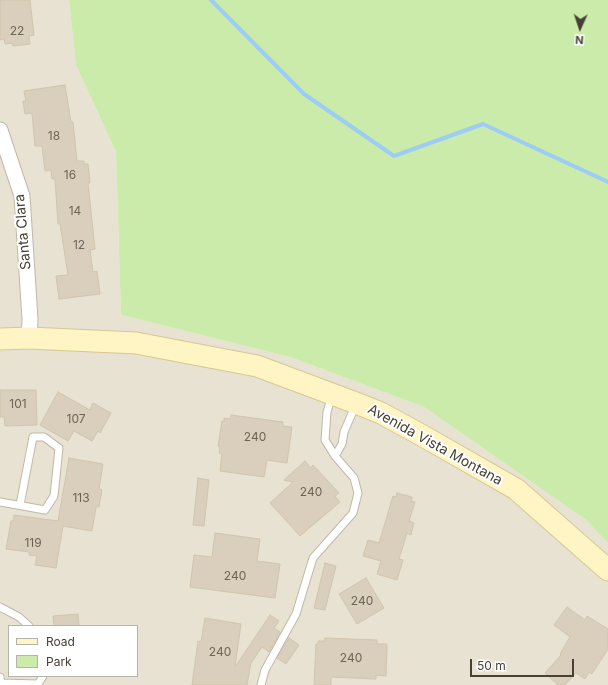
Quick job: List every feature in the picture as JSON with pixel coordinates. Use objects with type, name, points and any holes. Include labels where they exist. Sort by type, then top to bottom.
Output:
[{"type":"street","name":"Santa Clara","points":[[0,130],[22,196],[30,319],[29,338]]},
{"type":"street","name":"Avenida Vista Montana","points":[[0,340],[29,338],[136,343],[256,366],[333,394],[381,413],[516,489],[608,570]]},
{"type":"lane","points":[[261,685],[265,670],[296,614],[313,558],[353,513],[358,493],[354,478],[335,456],[325,440],[327,412],[333,394]]},
{"type":"lane","points":[[335,456],[342,444],[344,432],[356,403]]},
{"type":"lane","points":[[0,502],[45,510],[54,496],[59,448],[44,437],[33,437],[20,505]]},
{"type":"lane","points":[[0,607],[19,617],[28,625]]},
{"type":"lane","points":[[0,677],[1,683],[38,684],[42,677]]},
{"type":"shaded area","points":[[0,0],[69,0],[76,65],[116,152],[121,315],[290,357],[424,407],[586,520],[608,543],[608,685],[0,685]]},
{"type":"green space","points":[[69,0],[608,0],[608,543],[586,520],[424,407],[290,357],[121,315],[116,152],[76,65]]},
{"type":"building","points":[[0,0],[30,0],[34,35],[29,36],[30,44],[13,46],[12,43],[5,44],[4,39],[0,40]]},
{"type":"building","points":[[65,85],[71,122],[73,122],[77,161],[84,161],[84,164],[88,164],[90,183],[88,183],[95,249],[90,250],[93,272],[97,271],[100,294],[59,299],[56,276],[68,275],[60,224],[58,224],[55,179],[52,179],[51,170],[45,171],[42,146],[35,146],[32,113],[25,114],[23,101],[26,101],[24,91]]},
{"type":"building","points":[[0,390],[36,390],[37,425],[5,426],[4,417],[0,417]]},
{"type":"building","points":[[58,392],[90,410],[93,403],[111,413],[100,433],[98,431],[92,441],[74,431],[68,441],[40,425]]},
{"type":"building","points":[[231,415],[283,422],[283,426],[292,427],[287,463],[267,460],[264,477],[220,471],[222,454],[219,453],[220,447],[218,446],[222,421],[224,421],[224,418],[230,419]]},
{"type":"building","points":[[69,458],[103,464],[99,489],[102,490],[99,507],[96,507],[92,531],[63,526],[56,568],[35,565],[37,556],[29,555],[29,552],[6,549],[11,521],[13,521],[14,515],[58,521]]},
{"type":"building","points":[[305,461],[311,468],[313,465],[339,493],[335,496],[340,502],[300,536],[270,503],[293,482],[284,480]]},
{"type":"building","points":[[198,478],[209,480],[204,526],[193,525]]},
{"type":"building","points":[[397,493],[412,497],[411,501],[415,502],[409,521],[414,523],[411,535],[407,533],[399,559],[403,560],[397,580],[377,574],[381,561],[363,556],[368,540],[379,543],[393,496],[396,497]]},
{"type":"building","points":[[215,533],[260,539],[257,561],[280,564],[275,598],[190,587],[194,555],[212,557]]},
{"type":"building","points":[[325,563],[336,566],[325,610],[314,608]]},
{"type":"building","points":[[366,578],[384,608],[357,624],[339,594]]},
{"type":"building","points":[[567,607],[585,620],[587,616],[608,629],[608,649],[592,674],[589,672],[585,679],[576,673],[565,685],[558,685],[545,673],[561,655],[560,654],[570,637],[554,625]]},
{"type":"building","points":[[78,614],[79,625],[54,625],[53,616]]},
{"type":"building","points":[[270,615],[279,621],[274,628],[280,632],[269,652],[262,647],[251,663],[247,685],[192,685],[198,641],[201,642],[205,618],[241,624],[235,667]]},
{"type":"building","points":[[289,638],[299,645],[286,664],[277,658]]},
{"type":"building","points":[[325,638],[377,640],[377,644],[387,644],[386,676],[376,675],[376,679],[331,677],[331,685],[314,685],[316,644],[318,644],[318,641],[325,641]]},
{"type":"waterway","points":[[211,0],[304,94],[394,156],[483,124],[608,182]]}]
